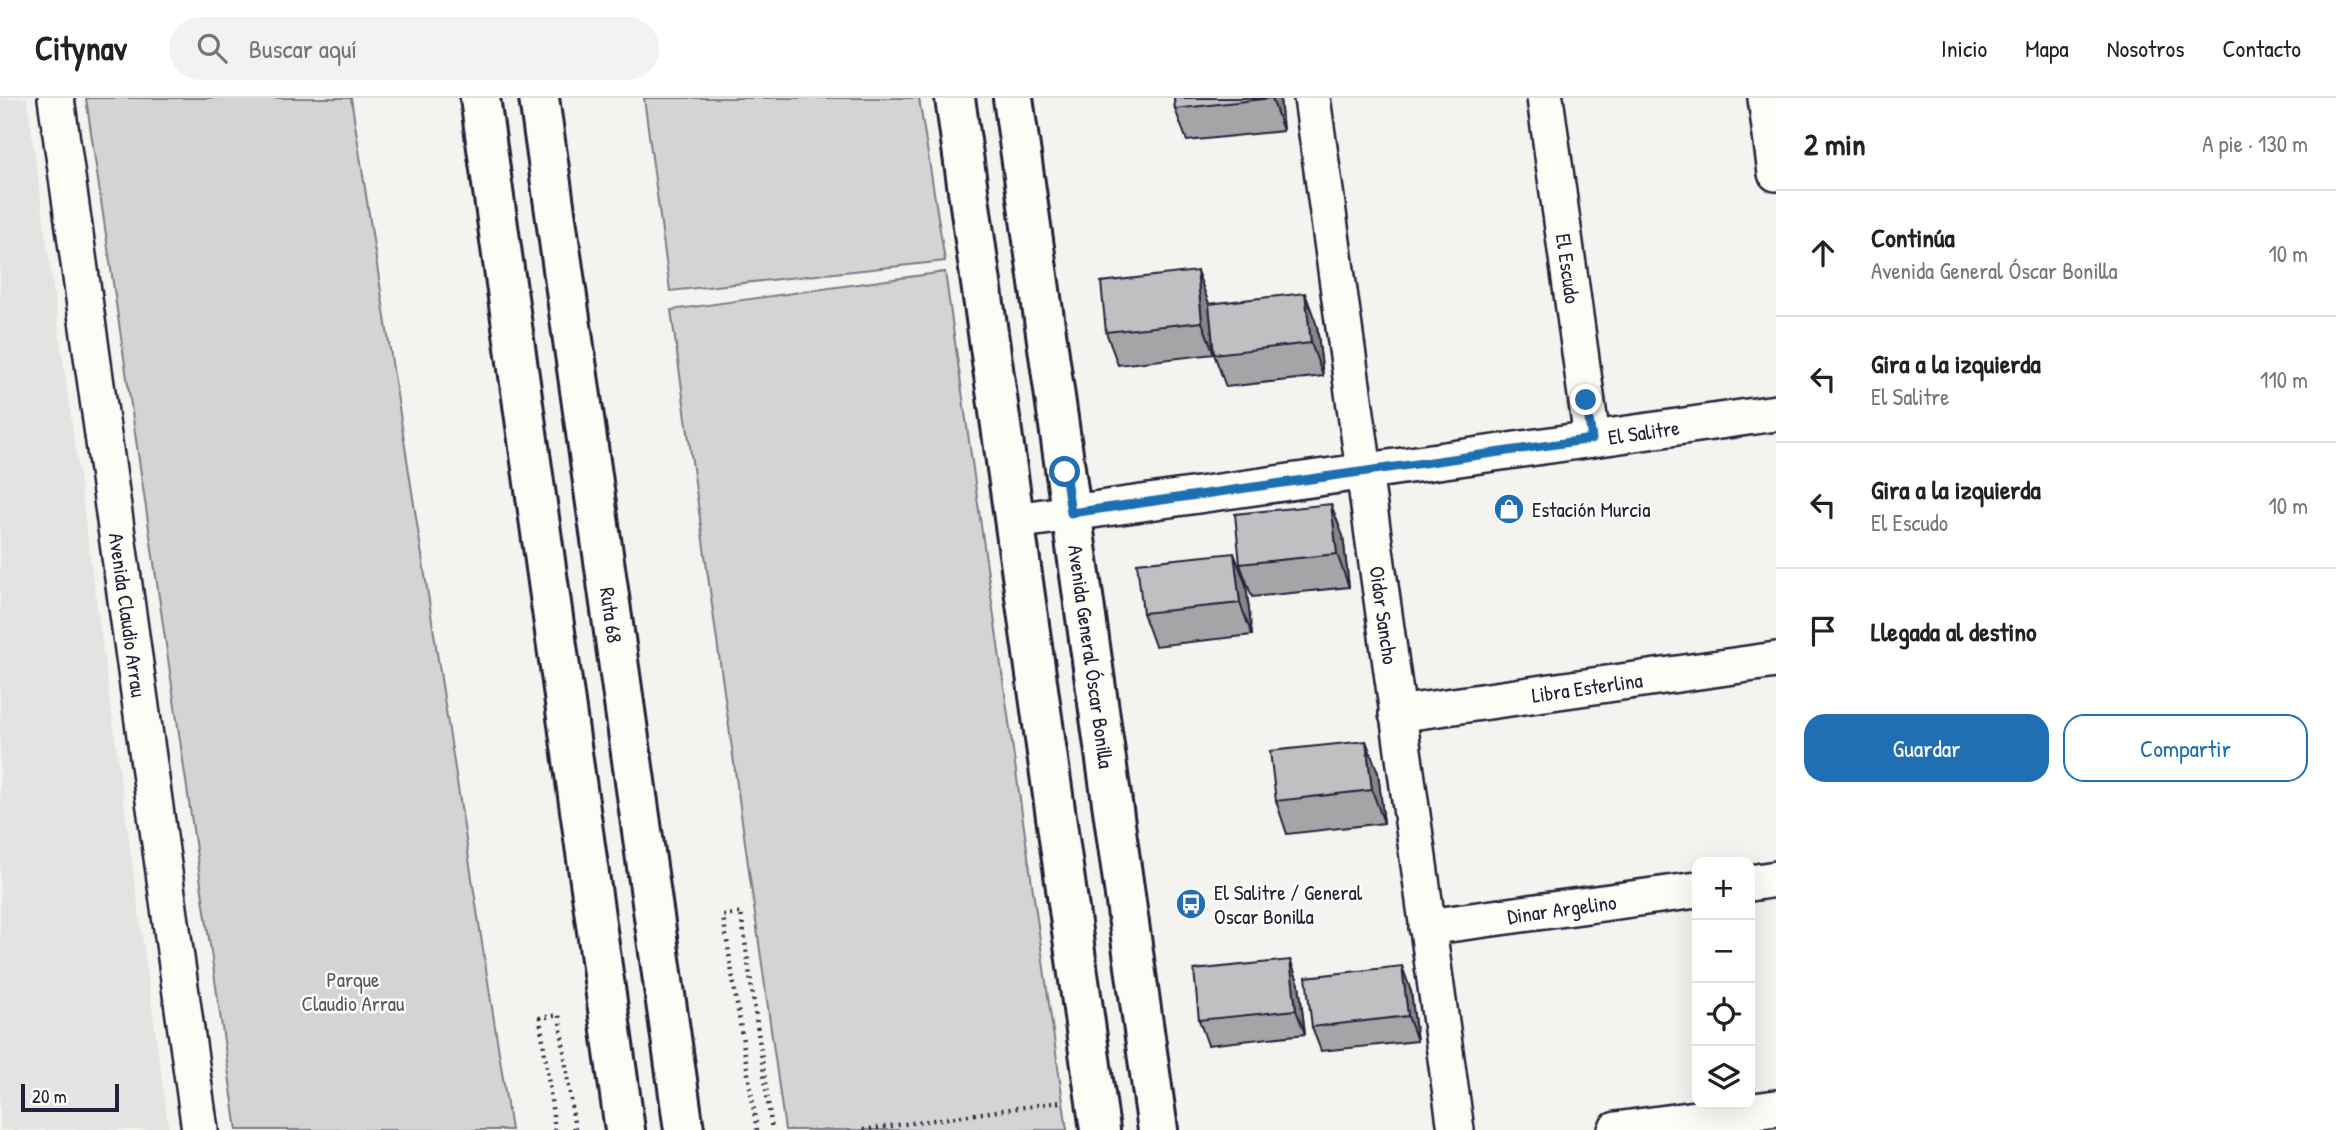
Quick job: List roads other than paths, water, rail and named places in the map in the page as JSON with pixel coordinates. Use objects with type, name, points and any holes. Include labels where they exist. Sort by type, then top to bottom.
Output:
[{"type":"main road","points":[[480,98],[625,1130]]},
{"type":"main road","name":"Ruta 68","points":[[539,98],[684,1130]]},
{"type":"main road","points":[[955,98],[1098,1114]]},
{"type":"main road","name":"Avenida General Óscar Bonilla","points":[[1013,98],[1158,1130]]},
{"type":"street","name":"Avenida Claudio Arrau","points":[[56,98],[200,1130]]},
{"type":"street","name":"Oidor Sancho","points":[[1312,98],[1455,1130]]},
{"type":"street","name":"El Escudo","points":[[1545,98],[1592,439]]},
{"type":"street","points":[[1766,98],[1776,173]]},
{"type":"street","name":"El Salitre","points":[[1014,521],[1776,413]]},
{"type":"street","name":"Libra Esterlina","points":[[1398,714],[1776,660]]},
{"type":"street","points":[[1755,882],[1776,879]]},
{"type":"street","name":"Dinar Argelino","points":[[1427,927],[1692,891]]},
{"type":"street","points":[[1616,1130],[1688,1125],[1776,1108]]},
{"type":"place","name":"Estación Murcia","points":[[1509,509]]},
{"type":"place","name":"El Salitre / General Oscar Bonilla","points":[[1191,904]]},
{"type":"park label","name":"Parque Claudio Arrau","points":[[353,991]]}]
